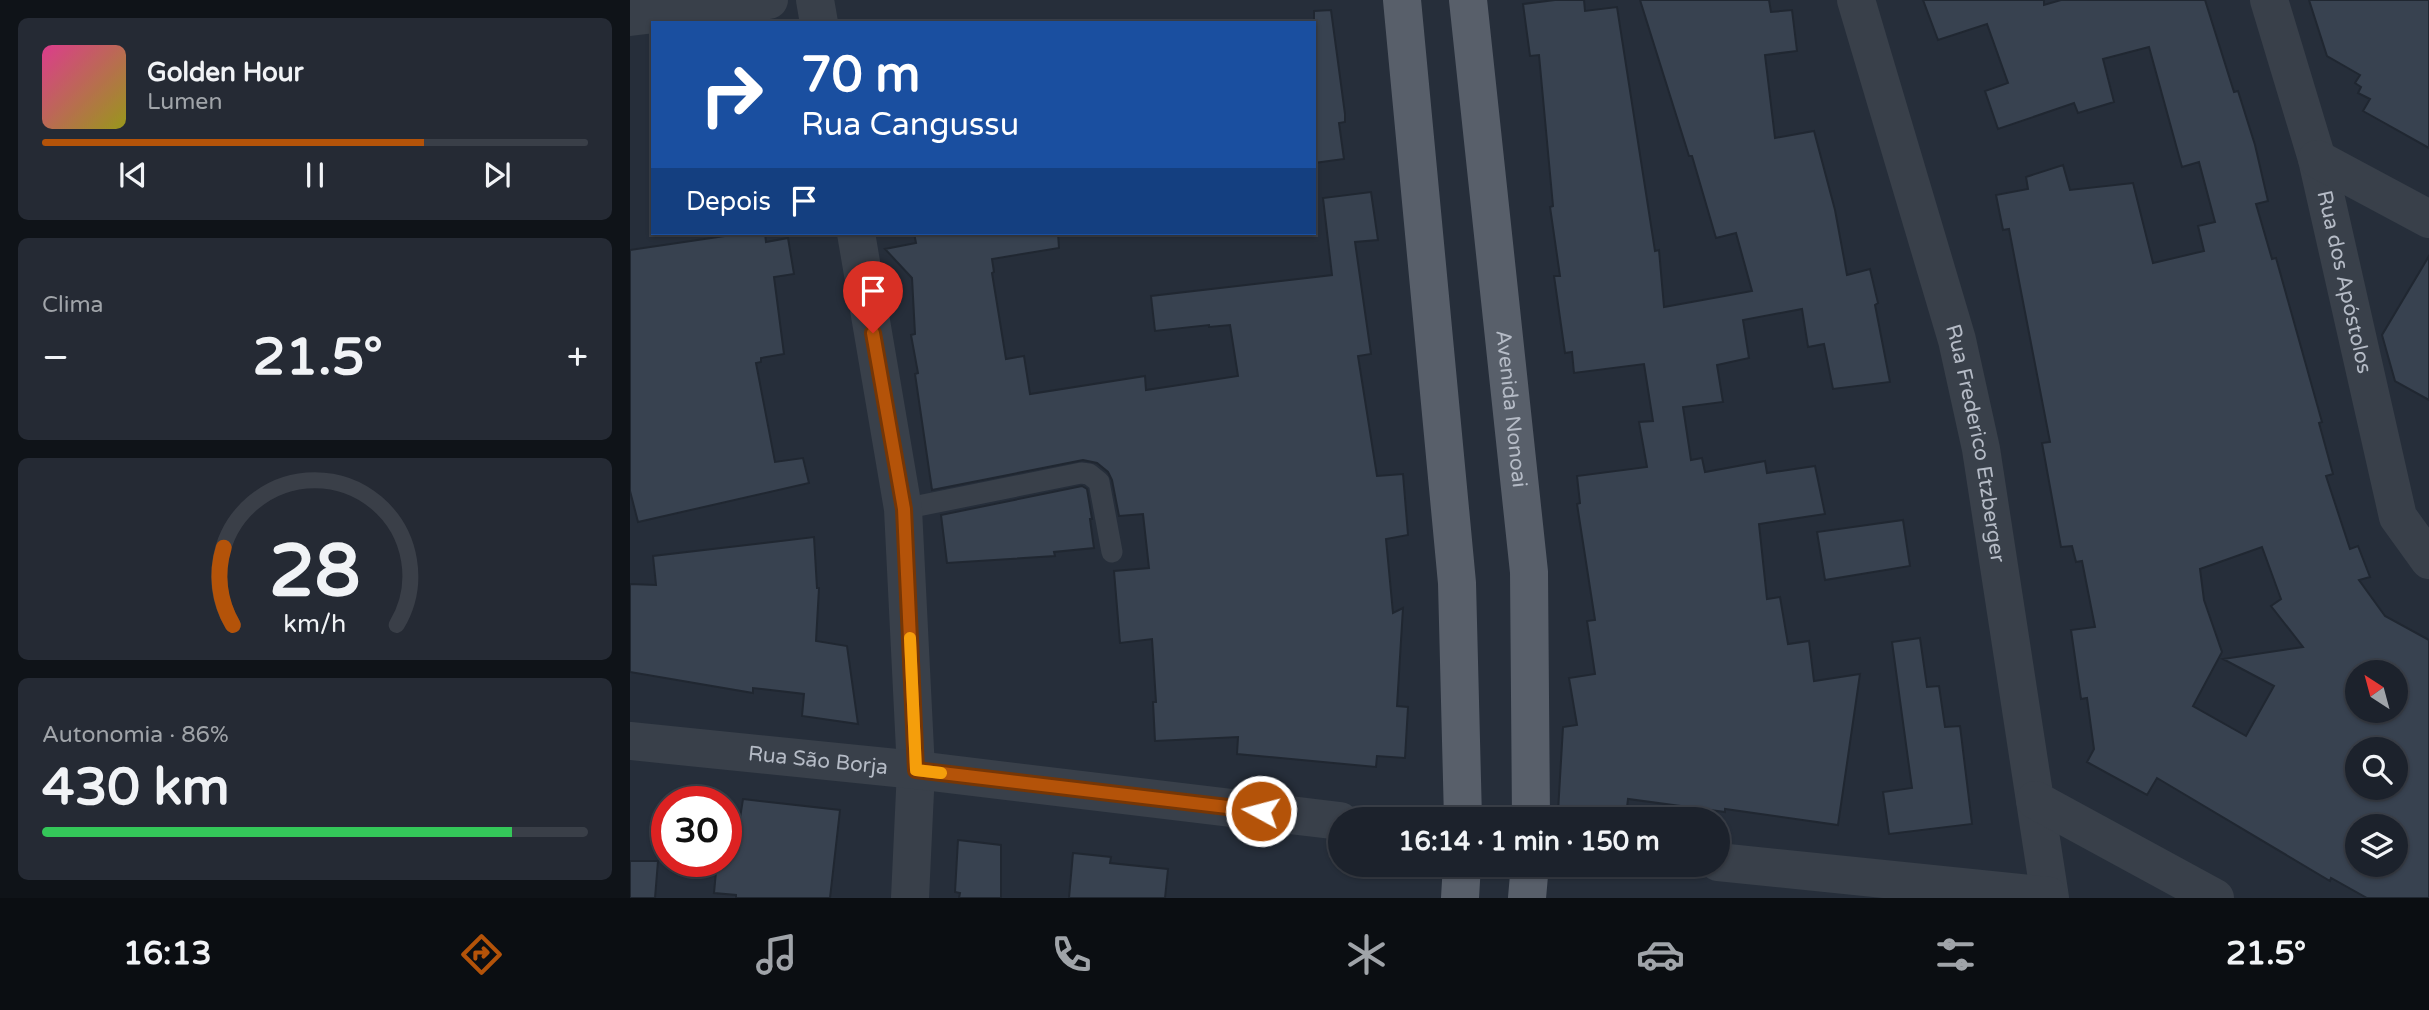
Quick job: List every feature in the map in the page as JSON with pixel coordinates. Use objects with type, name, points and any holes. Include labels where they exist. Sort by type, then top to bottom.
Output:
[{"type":"main road","points":[[1402,0],[1457,583],[1463,807]]},
{"type":"main road","name":"Avenida Nonoai","points":[[1468,0],[1529,572],[1531,807]]},
{"type":"main road","points":[[1460,898],[1461,877]]},
{"type":"main road","points":[[1527,898],[1529,877]]},
{"type":"street","points":[[630,17],[769,0]]},
{"type":"street","points":[[815,0],[819,21]]},
{"type":"street","name":"Rua Frederico Etzberger","points":[[1856,0],[1957,340],[1980,449],[2050,897]]},
{"type":"street","name":"Rua dos Apóstolos","points":[[2269,0],[2317,159],[2398,517],[2429,560]]},
{"type":"street","points":[[2317,159],[2429,219]]},
{"type":"street","points":[[856,235],[904,509],[916,770],[910,898]]},
{"type":"street","name":"Rua São Borja","points":[[630,741],[916,770],[1328,820]]},
{"type":"street","points":[[2035,800],[2215,898]]},
{"type":"street","points":[[1730,863],[2050,897]]},
{"type":"lane","points":[[904,509],[1080,473],[1089,474],[1099,482],[1112,552]]},
{"type":"building","points":[[1584,0],[1585,11],[1617,7],[1655,251],[1659,250],[1664,307],[1752,291],[1736,233],[1716,238],[1640,0],[1769,0],[1771,12],[1792,10],[1797,51],[1765,55],[1775,138],[1814,131],[1835,210],[1847,275],[1870,269],[1890,382],[1833,389],[1824,344],[1808,347],[1802,309],[1743,320],[1749,358],[1717,365],[1723,402],[1683,407],[1691,460],[1702,458],[1705,472],[1765,461],[1767,473],[1815,466],[1825,514],[1759,524],[1767,599],[1780,597],[1788,644],[1809,641],[1814,681],[1860,674],[1838,825],[1730,810],[1730,807],[1688,807],[1628,799],[1627,807],[1558,807],[1563,727],[1577,725],[1569,678],[1595,674],[1587,621],[1595,620],[1577,504],[1580,503],[1577,476],[1647,467],[1639,422],[1653,421],[1644,364],[1574,373],[1572,352],[1565,353],[1554,276],[1560,276],[1550,207],[1553,206],[1539,55],[1530,56],[1523,4]]},
{"type":"building","points":[[1923,0],[2044,0],[2044,5],[2061,0],[2205,0],[2234,92],[2238,91],[2255,145],[2268,201],[2256,204],[2272,259],[2276,258],[2322,422],[2319,423],[2333,474],[2326,476],[2350,549],[2358,546],[2370,577],[2359,580],[2385,616],[2429,640],[2429,898],[2367,898],[2331,878],[2330,881],[2157,778],[2147,795],[2087,762],[2094,749],[2087,698],[2081,699],[2071,630],[2095,627],[2082,561],[2076,562],[2072,546],[2061,547],[2042,443],[2050,442],[2009,229],[2003,230],[1996,195],[2028,189],[2026,177],[2063,165],[2070,190],[2133,183],[2153,263],[2204,251],[2198,226],[2215,222],[2199,162],[2182,167],[2149,47],[2103,59],[2114,102],[2078,113],[2074,103],[1998,129],[1985,91],[2008,83],[1987,24],[1938,40]],"holes":[[[2262,547],[2281,599],[2271,606],[2303,647],[2223,659],[2274,686],[2246,736],[2193,706],[2222,652],[2204,600],[2200,569]]]},
{"type":"building","points":[[2309,0],[2429,0],[2429,148],[2363,111],[2370,99],[2358,93],[2361,87],[2355,83],[2360,75],[2327,56]]},
{"type":"building","points":[[1331,10],[1345,114],[1345,122],[1339,123],[1344,159],[1316,163],[1316,21],[1314,11]]},
{"type":"building","points":[[1371,192],[1378,240],[1355,242],[1371,354],[1358,356],[1377,476],[1403,474],[1408,535],[1386,539],[1393,613],[1403,608],[1397,706],[1408,707],[1405,758],[1377,756],[1376,767],[1237,754],[1238,737],[1155,741],[1153,702],[1156,702],[1152,639],[1120,643],[1114,571],[1149,568],[1143,514],[1119,516],[1108,472],[1097,463],[1083,460],[932,490],[911,335],[915,334],[912,278],[885,249],[916,243],[914,235],[1058,235],[1059,248],[992,259],[1006,359],[1024,356],[1030,394],[1145,376],[1146,390],[1238,376],[1230,325],[1155,331],[1151,296],[1332,275],[1323,198]]},
{"type":"building","points":[[731,235],[765,235],[766,242],[788,238],[794,274],[774,277],[784,354],[761,358],[761,362],[756,363],[775,462],[803,458],[809,483],[638,522],[630,491],[630,250]]},
{"type":"building","points":[[2429,256],[2429,400],[2395,381],[2382,335]]},
{"type":"building","points":[[1082,486],[1087,489],[1094,548],[1054,552],[1055,556],[947,563],[941,515]]},
{"type":"building","points":[[1903,520],[1910,566],[1825,580],[1817,532]]},
{"type":"building","points":[[814,537],[819,588],[816,641],[847,646],[858,724],[802,716],[804,694],[753,688],[753,693],[630,672],[630,584],[656,585],[653,556]]},
{"type":"building","points":[[1920,638],[1927,687],[1939,686],[1945,727],[1960,726],[1972,824],[1889,834],[1883,792],[1912,788],[1892,642]]},
{"type":"building","points":[[743,799],[840,810],[830,898],[736,898],[736,895],[714,893],[716,877],[742,877]]},
{"type":"building","points":[[958,840],[1001,845],[1001,898],[959,898],[960,893],[955,892]]},
{"type":"building","points":[[1073,853],[1111,857],[1110,863],[1168,869],[1165,898],[1069,898]]},
{"type":"building","points":[[630,861],[651,861],[651,877],[657,877],[655,898],[630,898]]},
{"type":"slow traffic","points":[[910,638],[916,770],[941,773]]},
{"type":"route","points":[[873,333],[904,509],[916,770],[1261,811]]}]
